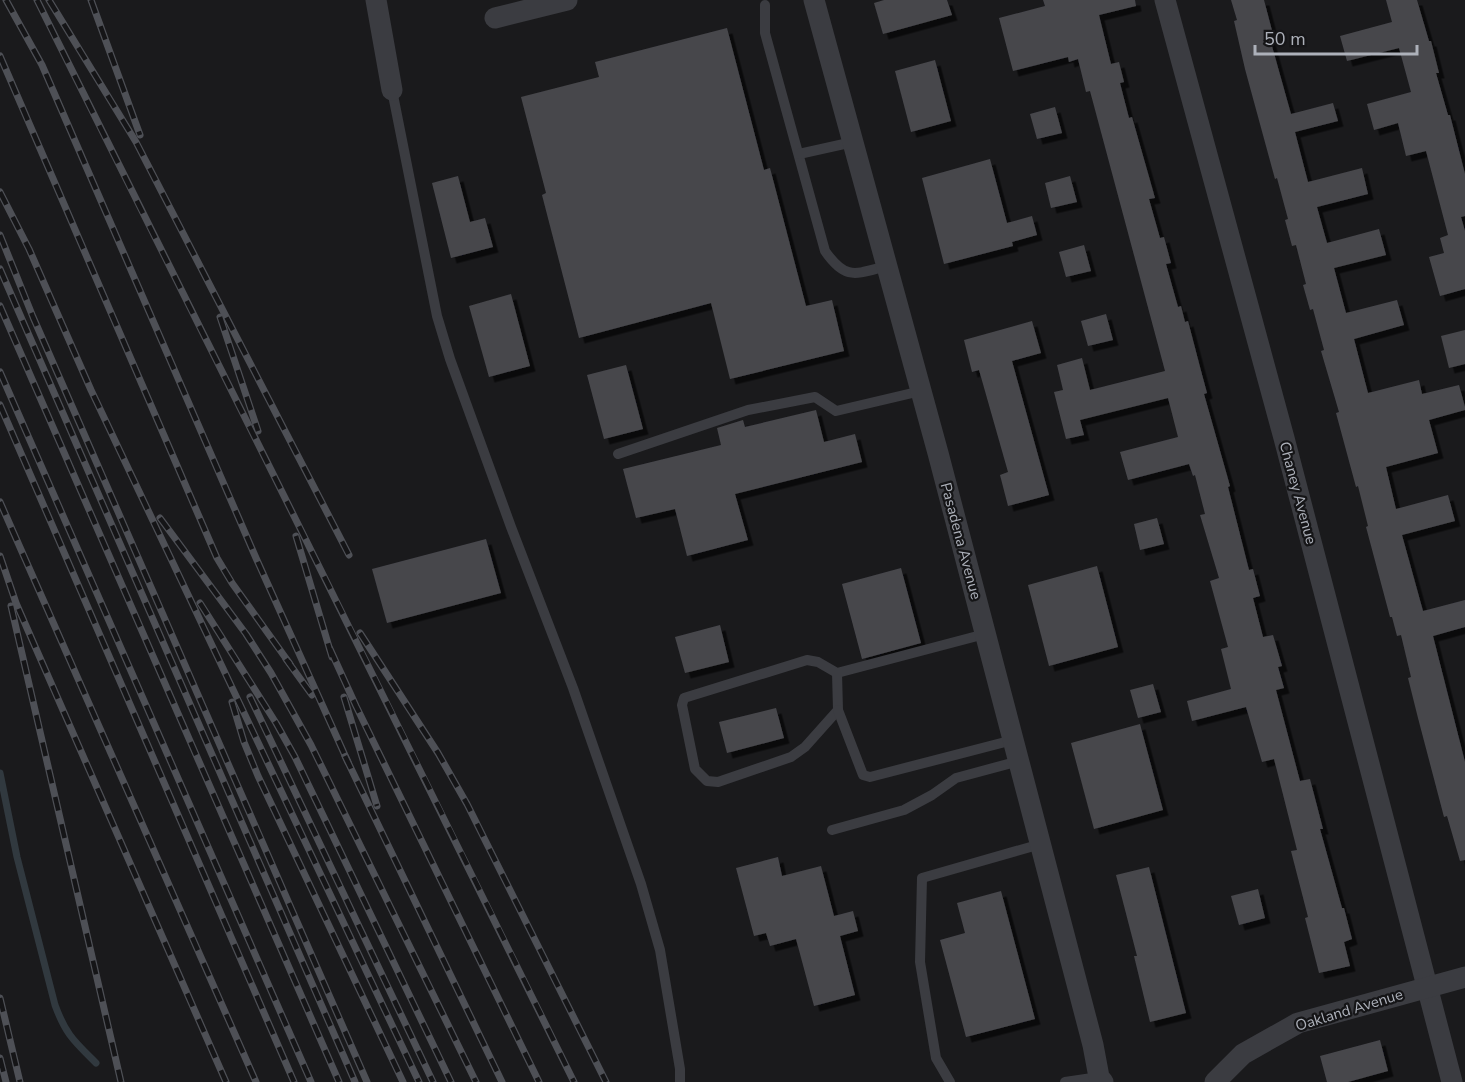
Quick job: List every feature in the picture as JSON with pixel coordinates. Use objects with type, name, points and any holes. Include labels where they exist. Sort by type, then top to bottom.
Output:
[{"type":"street","points":[[376,0],[392,90]]},
{"type":"street","points":[[495,18],[567,0]]},
{"type":"street","name":"Pasadena Avenue","points":[[814,0],[921,392],[1101,1079]]},
{"type":"street","name":"Chaney Avenue","points":[[1165,0],[1284,438],[1452,1082]]},
{"type":"street","name":"Oakland Avenue","points":[[1215,1082],[1243,1054],[1298,1023],[1465,978]]},
{"type":"lane","points":[[765,5],[765,33],[825,251],[836,267],[854,274],[887,266]]},
{"type":"lane","points":[[392,90],[437,316],[450,359],[573,688],[641,884],[660,951],[680,1069],[680,1082]]},
{"type":"lane","points":[[799,154],[853,142]]},
{"type":"lane","points":[[618,454],[748,410],[815,397],[836,411],[921,392]]},
{"type":"lane","points":[[838,710],[805,747],[791,757],[718,782],[707,781],[694,769],[682,705],[684,698],[692,694],[807,660],[818,662],[837,673],[985,634]]},
{"type":"lane","points":[[837,673],[838,710],[863,775],[870,777],[1013,740]]},
{"type":"lane","points":[[832,830],[904,810],[932,795],[956,778],[1019,761]]},
{"type":"lane","points":[[950,1082],[936,1058],[920,962],[922,878],[1041,844]]},
{"type":"lane","points":[[1065,1082],[1101,1079]]},
{"type":"building","points":[[884,0],[947,0],[952,15],[883,34],[874,3]]},
{"type":"building","points":[[1043,0],[1135,0],[1136,6],[1099,15],[1111,64],[1119,62],[1124,82],[1120,83],[1129,118],[1132,117],[1155,198],[1149,199],[1160,238],[1164,237],[1171,263],[1166,264],[1178,307],[1181,306],[1185,322],[1188,321],[1207,393],[1204,394],[1230,486],[1228,487],[1249,570],[1253,569],[1260,596],[1253,598],[1263,637],[1273,635],[1282,666],[1278,667],[1284,688],[1276,690],[1300,781],[1310,779],[1323,829],[1320,829],[1352,939],[1344,942],[1350,966],[1319,973],[1305,918],[1308,917],[1291,851],[1297,850],[1274,759],[1262,762],[1246,707],[1192,721],[1187,701],[1231,689],[1221,649],[1228,647],[1210,581],[1219,578],[1200,515],[1205,514],[1195,475],[1193,476],[1189,464],[1128,480],[1120,452],[1178,437],[1168,398],[1080,420],[1084,435],[1066,439],[1054,392],[1063,390],[1057,365],[1082,358],[1090,390],[1165,371],[1090,91],[1086,92],[1078,59],[1069,62],[1068,57],[1013,71],[999,18],[1045,6]]},
{"type":"building","points":[[1231,0],[1264,0],[1274,38],[1270,39],[1291,114],[1333,103],[1338,121],[1295,132],[1308,182],[1362,168],[1368,194],[1317,207],[1327,243],[1379,229],[1386,255],[1334,268],[1346,313],[1397,300],[1404,325],[1354,339],[1368,393],[1419,380],[1422,394],[1459,385],[1465,407],[1465,410],[1429,420],[1438,453],[1386,467],[1396,509],[1448,495],[1455,521],[1402,535],[1423,611],[1465,600],[1465,627],[1433,636],[1465,762],[1465,860],[1460,861],[1447,816],[1444,817],[1408,678],[1411,677],[1401,635],[1397,636],[1392,617],[1390,617],[1366,527],[1368,526],[1358,486],[1356,487],[1336,413],[1339,412],[1321,351],[1324,350],[1313,309],[1310,310],[1303,285],[1306,284],[1296,245],[1292,246],[1285,220],[1288,219],[1245,69],[1234,21],[1237,20]]},
{"type":"building","points":[[1386,0],[1417,0],[1429,41],[1431,41],[1439,73],[1436,73],[1448,115],[1450,115],[1465,174],[1465,216],[1461,217],[1465,231],[1465,289],[1440,296],[1429,257],[1444,253],[1440,238],[1448,235],[1426,151],[1406,156],[1398,123],[1374,130],[1367,104],[1411,92],[1399,48],[1347,61],[1340,36],[1392,22]]},
{"type":"building","points":[[727,28],[764,170],[770,168],[806,306],[832,300],[844,351],[730,379],[711,303],[579,338],[542,195],[546,193],[521,97],[599,77],[595,62]]},
{"type":"building","points":[[935,60],[951,121],[911,132],[895,71]]},
{"type":"building","points":[[1055,107],[1062,133],[1037,139],[1030,114]]},
{"type":"building","points":[[990,159],[1007,223],[1032,216],[1037,235],[1012,242],[1013,246],[944,264],[922,178]]},
{"type":"building","points":[[458,176],[470,222],[485,218],[493,247],[451,258],[432,183]]},
{"type":"building","points":[[1070,176],[1077,202],[1051,208],[1045,183]]},
{"type":"building","points":[[1084,245],[1091,271],[1066,277],[1059,252]]},
{"type":"building","points":[[511,294],[530,366],[489,377],[469,306]]},
{"type":"building","points":[[1106,314],[1113,340],[1088,346],[1081,321]]},
{"type":"building","points":[[1032,321],[1041,353],[1012,361],[1049,495],[1008,506],[1000,475],[1008,472],[979,370],[972,372],[964,340]]},
{"type":"building","points":[[1465,330],[1465,364],[1449,368],[1441,336]]},
{"type":"building","points":[[626,365],[643,429],[604,439],[587,375]]},
{"type":"building","points":[[816,410],[824,442],[855,434],[862,462],[735,494],[748,540],[687,556],[675,509],[636,518],[623,469],[721,445],[717,428],[743,420],[745,427]]},
{"type":"building","points":[[1157,518],[1164,544],[1140,550],[1134,524]]},
{"type":"building","points":[[486,539],[501,593],[387,623],[372,569]]},
{"type":"building","points":[[1097,566],[1118,647],[1049,666],[1028,585]]},
{"type":"building","points":[[901,568],[921,643],[862,659],[842,584]]},
{"type":"building","points":[[720,625],[729,662],[685,673],[675,637]]},
{"type":"building","points":[[1153,684],[1161,712],[1138,718],[1130,690]]},
{"type":"building","points":[[776,708],[784,738],[727,753],[719,722]]},
{"type":"building","points":[[1140,724],[1163,810],[1094,829],[1071,743]]},
{"type":"building","points":[[778,857],[782,876],[821,866],[834,916],[853,911],[858,931],[840,936],[855,995],[814,1006],[796,939],[770,946],[766,933],[754,936],[736,868]]},
{"type":"building","points":[[1149,867],[1186,1013],[1150,1022],[1134,956],[1137,956],[1116,875]]},
{"type":"building","points":[[1258,889],[1265,918],[1239,925],[1231,896]]},
{"type":"building","points":[[1001,891],[1035,1019],[966,1037],[940,940],[965,933],[957,903]]},
{"type":"building","points":[[1380,1040],[1388,1071],[1348,1082],[1327,1082],[1320,1056]]},
{"type":"waterway","points":[[0,773],[17,857],[55,1005],[71,1037],[96,1063]]},
{"type":"railway","points":[[6,0],[42,65],[256,558],[348,762]]},
{"type":"railway","points":[[37,0],[574,1082]]},
{"type":"railway","points":[[49,0],[136,142],[349,555]]},
{"type":"railway","points":[[91,0],[140,135]]},
{"type":"railway","points":[[0,56],[217,558],[232,583],[290,664]]},
{"type":"railway","points":[[0,192],[29,249],[91,390],[419,1082]]},
{"type":"railway","points":[[0,235],[33,317],[367,1082]]},
{"type":"railway","points":[[0,269],[355,1082]]},
{"type":"railway","points":[[0,306],[339,1082]]},
{"type":"railway","points":[[220,317],[258,431]]},
{"type":"railway","points":[[0,372],[311,1082]]},
{"type":"railway","points":[[0,405],[294,1082]]},
{"type":"railway","points":[[0,502],[256,1082]]},
{"type":"railway","points":[[160,518],[246,634],[271,673],[311,745],[476,1082]]},
{"type":"railway","points":[[296,536],[332,657]]},
{"type":"railway","points":[[0,556],[16,603],[226,1082]]},
{"type":"railway","points":[[200,603],[295,757],[451,1082]]},
{"type":"railway","points":[[11,606],[121,1082]]},
{"type":"railway","points":[[360,633],[438,753],[467,804],[606,1082]]},
{"type":"railway","points":[[330,649],[539,1082]]},
{"type":"railway","points":[[286,659],[312,695]]},
{"type":"railway","points":[[250,697],[433,1082]]},
{"type":"railway","points":[[344,697],[377,806]]},
{"type":"railway","points":[[232,702],[244,742],[258,776],[403,1082]]},
{"type":"railway","points":[[345,756],[502,1082]]},
{"type":"railway","points":[[0,998],[20,1082]]},
{"type":"railway","points":[[0,1058],[6,1082]]}]
